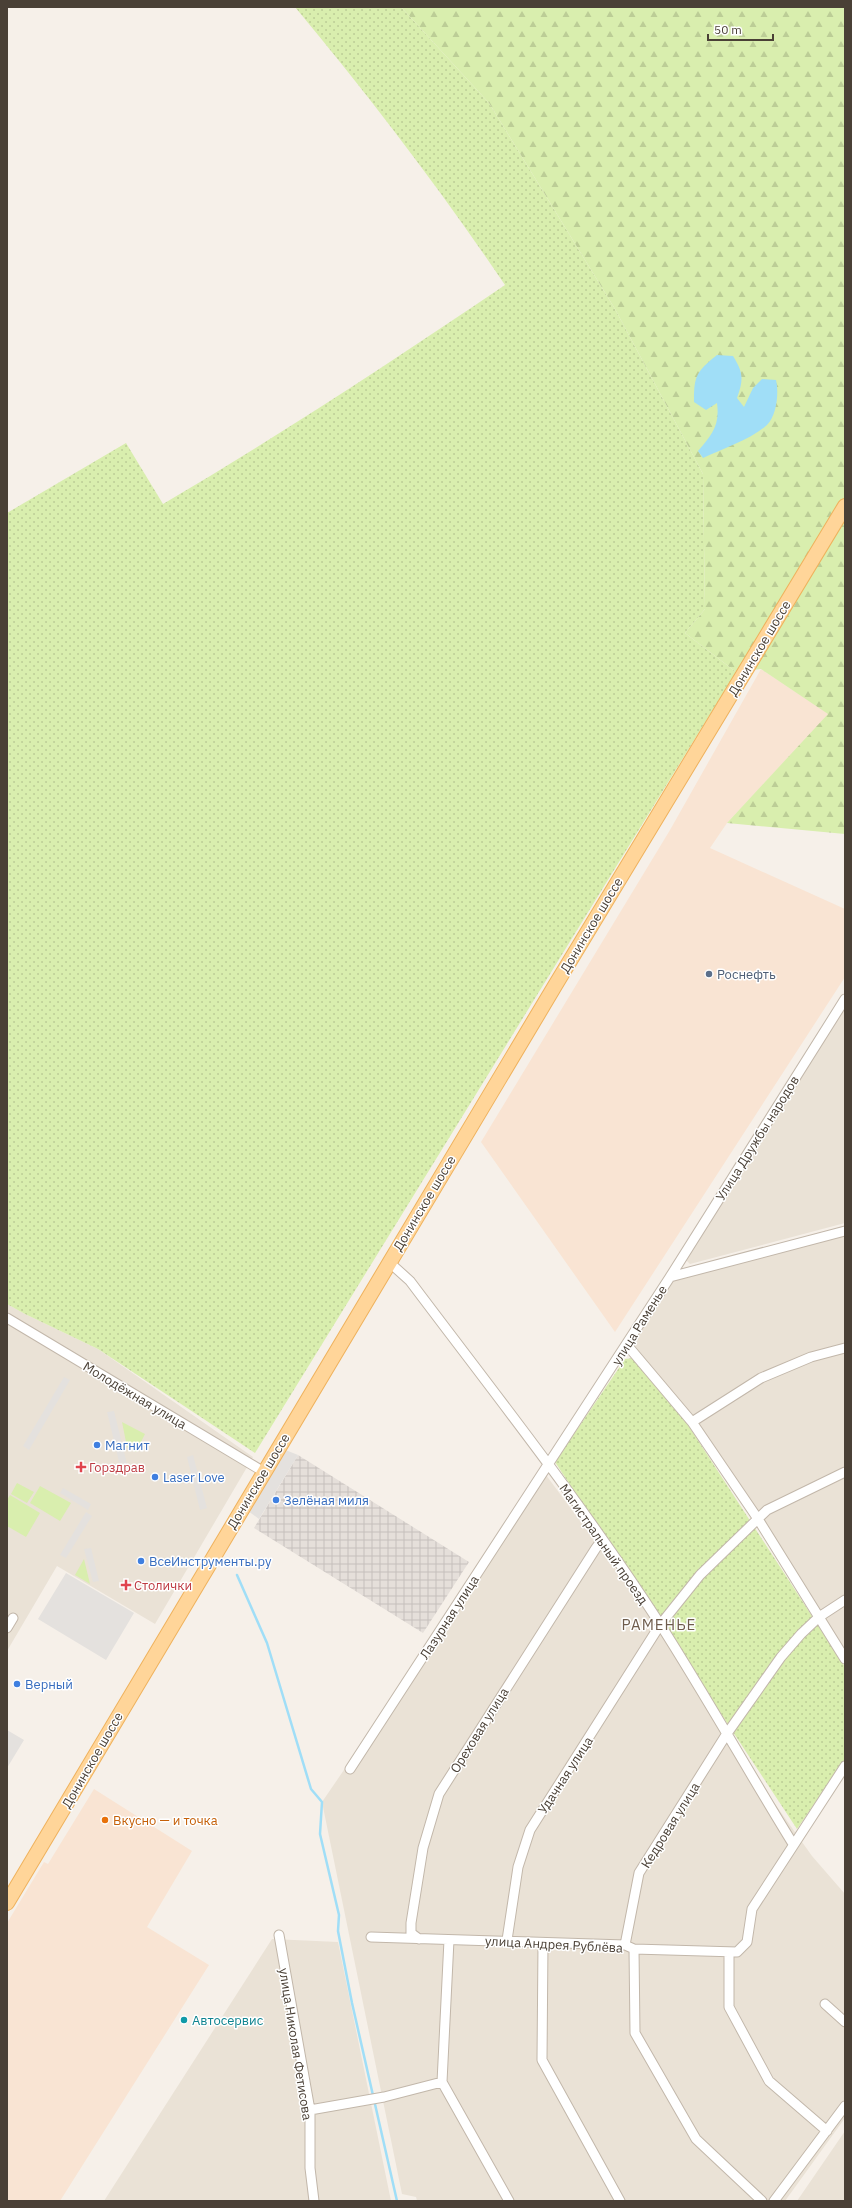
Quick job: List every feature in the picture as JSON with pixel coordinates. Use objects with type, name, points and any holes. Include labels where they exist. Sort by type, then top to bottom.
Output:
[{"type":"main road","name":"Донинское шоссе","points":[[7,1903],[389,1262],[845,506]]},
{"type":"street","name":"Улица Дружбы народов","points":[[670,1277],[845,999]]},
{"type":"street","name":"улица Раменье","points":[[549,1464],[670,1277],[845,1231]]},
{"type":"street","name":"Магистральный проезд","points":[[389,1262],[410,1281],[549,1464],[602,1540],[660,1625],[793,1844]]},
{"type":"street","name":"Молодёжная улица","points":[[7,1318],[264,1472]]},
{"type":"street","points":[[627,1345],[692,1422],[758,1519],[845,1659]]},
{"type":"street","points":[[692,1422],[761,1378],[811,1357],[845,1348]]},
{"type":"street","name":"Лазурная улица","points":[[350,1769],[549,1464]]},
{"type":"street","name":"Удачная улица","points":[[506,1940],[518,1867],[530,1830],[660,1625],[700,1575],[767,1510],[845,1472]]},
{"type":"street","name":"Ореховая улица","points":[[419,1939],[411,1932],[411,1922],[423,1848],[438,1794],[602,1540]]},
{"type":"street","name":"Кедровая улица","points":[[762,2201],[696,2139],[634,2033],[630,1947],[639,1873],[726,1734],[781,1657],[819,1617],[845,1600]]},
{"type":"street","points":[[7,1628],[13,1618]]},
{"type":"street","points":[[827,2131],[769,2081],[728,2007],[733,1952],[747,1942],[752,1909],[845,1766]]},
{"type":"street","name":"улица Николая Фетисова","points":[[279,1935],[310,2110],[310,2168],[314,2201]]},
{"type":"street","name":"улица Андрея Рублёва","points":[[371,1937],[449,1940],[506,1940],[542,1944],[733,1952]]},
{"type":"street","points":[[449,1940],[442,2082],[509,2201]]},
{"type":"street","points":[[542,1944],[542,2060],[620,2201]]},
{"type":"street","points":[[825,2004],[845,2022]]},
{"type":"street","points":[[310,2110],[384,2097],[442,2082]]},
{"type":"street","points":[[774,2201],[845,2106]]},
{"type":"shaded area","points":[[761,669],[829,714],[727,823],[710,848],[845,909],[845,977],[615,1332],[481,1142],[670,830]]},
{"type":"shaded area","points":[[845,1005],[845,1223],[690,1264],[685,1259]]},
{"type":"shaded area","points":[[845,1234],[845,1650],[758,1519],[631,1347],[672,1280]]},
{"type":"shaded area","points":[[7,1304],[98,1349],[253,1457],[155,1624],[57,1566],[7,1651]]},
{"type":"shaded area","points":[[64,1377],[70,1380],[29,1450],[23,1446]]},
{"type":"shaded area","points":[[114,1411],[129,1472],[122,1474],[107,1412]]},
{"type":"shaded area","points":[[283,1449],[298,1455],[259,1519],[248,1511]]},
{"type":"shaded area","points":[[193,1455],[207,1508],[200,1510],[187,1457]]},
{"type":"shaded area","points":[[298,1455],[469,1562],[423,1633],[254,1528]]},
{"type":"shaded area","points":[[546,1475],[657,1625],[726,1735],[812,1856],[845,1894],[845,2118],[785,2201],[417,2201],[416,2197],[402,2194],[322,1802]]},
{"type":"shaded area","points":[[63,1488],[91,1504],[88,1510],[60,1493]]},
{"type":"shaded area","points":[[86,1512],[92,1516],[66,1558],[60,1555]]},
{"type":"shaded area","points":[[91,1548],[99,1581],[93,1582],[84,1549]]},
{"type":"shaded area","points":[[66,1573],[134,1613],[106,1660],[38,1619]]},
{"type":"shaded area","points":[[7,1730],[24,1740],[7,1768]]},
{"type":"shaded area","points":[[94,1789],[192,1851],[147,1927],[209,1965],[60,2201],[7,2201],[7,1923],[44,1862],[48,1864]]},
{"type":"shaded area","points":[[272,1939],[338,1942],[391,2201],[104,2201]]},
{"type":"shaded area","points":[[845,2131],[845,2201],[797,2201]]},
{"type":"green space","points":[[295,7],[401,7],[489,103],[615,309],[703,474],[705,609],[685,633],[736,672],[255,1453],[98,1349],[7,1304],[7,513],[126,443],[163,504],[336,397],[505,285],[404,144]]},
{"type":"green space","points":[[401,7],[845,7],[845,834],[727,823],[828,714],[761,669],[736,672],[685,633],[705,609],[703,474],[615,309],[489,103]]},
{"type":"green space","points":[[634,1358],[686,1422],[845,1667],[845,1759],[797,1829],[555,1462],[625,1359]]},
{"type":"green space","points":[[122,1422],[145,1434],[136,1452],[127,1447]]},
{"type":"green space","points":[[17,1483],[34,1492],[27,1503],[11,1494]]},
{"type":"green space","points":[[40,1486],[71,1503],[60,1521],[30,1503]]},
{"type":"green space","points":[[10,1495],[40,1513],[26,1537],[7,1526],[7,1500]]},
{"type":"green space","points":[[84,1559],[90,1584],[75,1575]]},
{"type":"water","points":[[717,355],[733,356],[739,367],[741,371],[741,386],[737,398],[744,407],[753,388],[762,379],[776,380],[776,403],[775,410],[770,421],[761,430],[703,458],[698,451],[714,429],[718,411],[717,403],[706,410],[694,402],[695,386],[700,370]]},
{"type":"waterway","points":[[237,1575],[267,1643],[311,1789],[322,1802],[320,1834],[339,1915],[338,1931],[352,2003],[397,2201]]},
{"type":"place","name":"Роснефть","points":[[709,974]]},
{"type":"place","name":"Магнит","points":[[97,1445]]},
{"type":"place","name":"Горздрав","points":[[81,1467]]},
{"type":"place","name":"Laser Love","points":[[155,1477]]},
{"type":"place","name":"Зелёная миля","points":[[276,1500]]},
{"type":"place","name":"ВсеИнструменты.ру","points":[[141,1561]]},
{"type":"place","name":"Столички","points":[[126,1585]]},
{"type":"place","name":"Верный","points":[[17,1684]]},
{"type":"place","name":"Вкусно — и точка","points":[[105,1820]]},
{"type":"place","name":"Автосервис","points":[[184,2020]]},
{"type":"district","name":"РАМЕНЬЕ","points":[[659,1625]]}]
